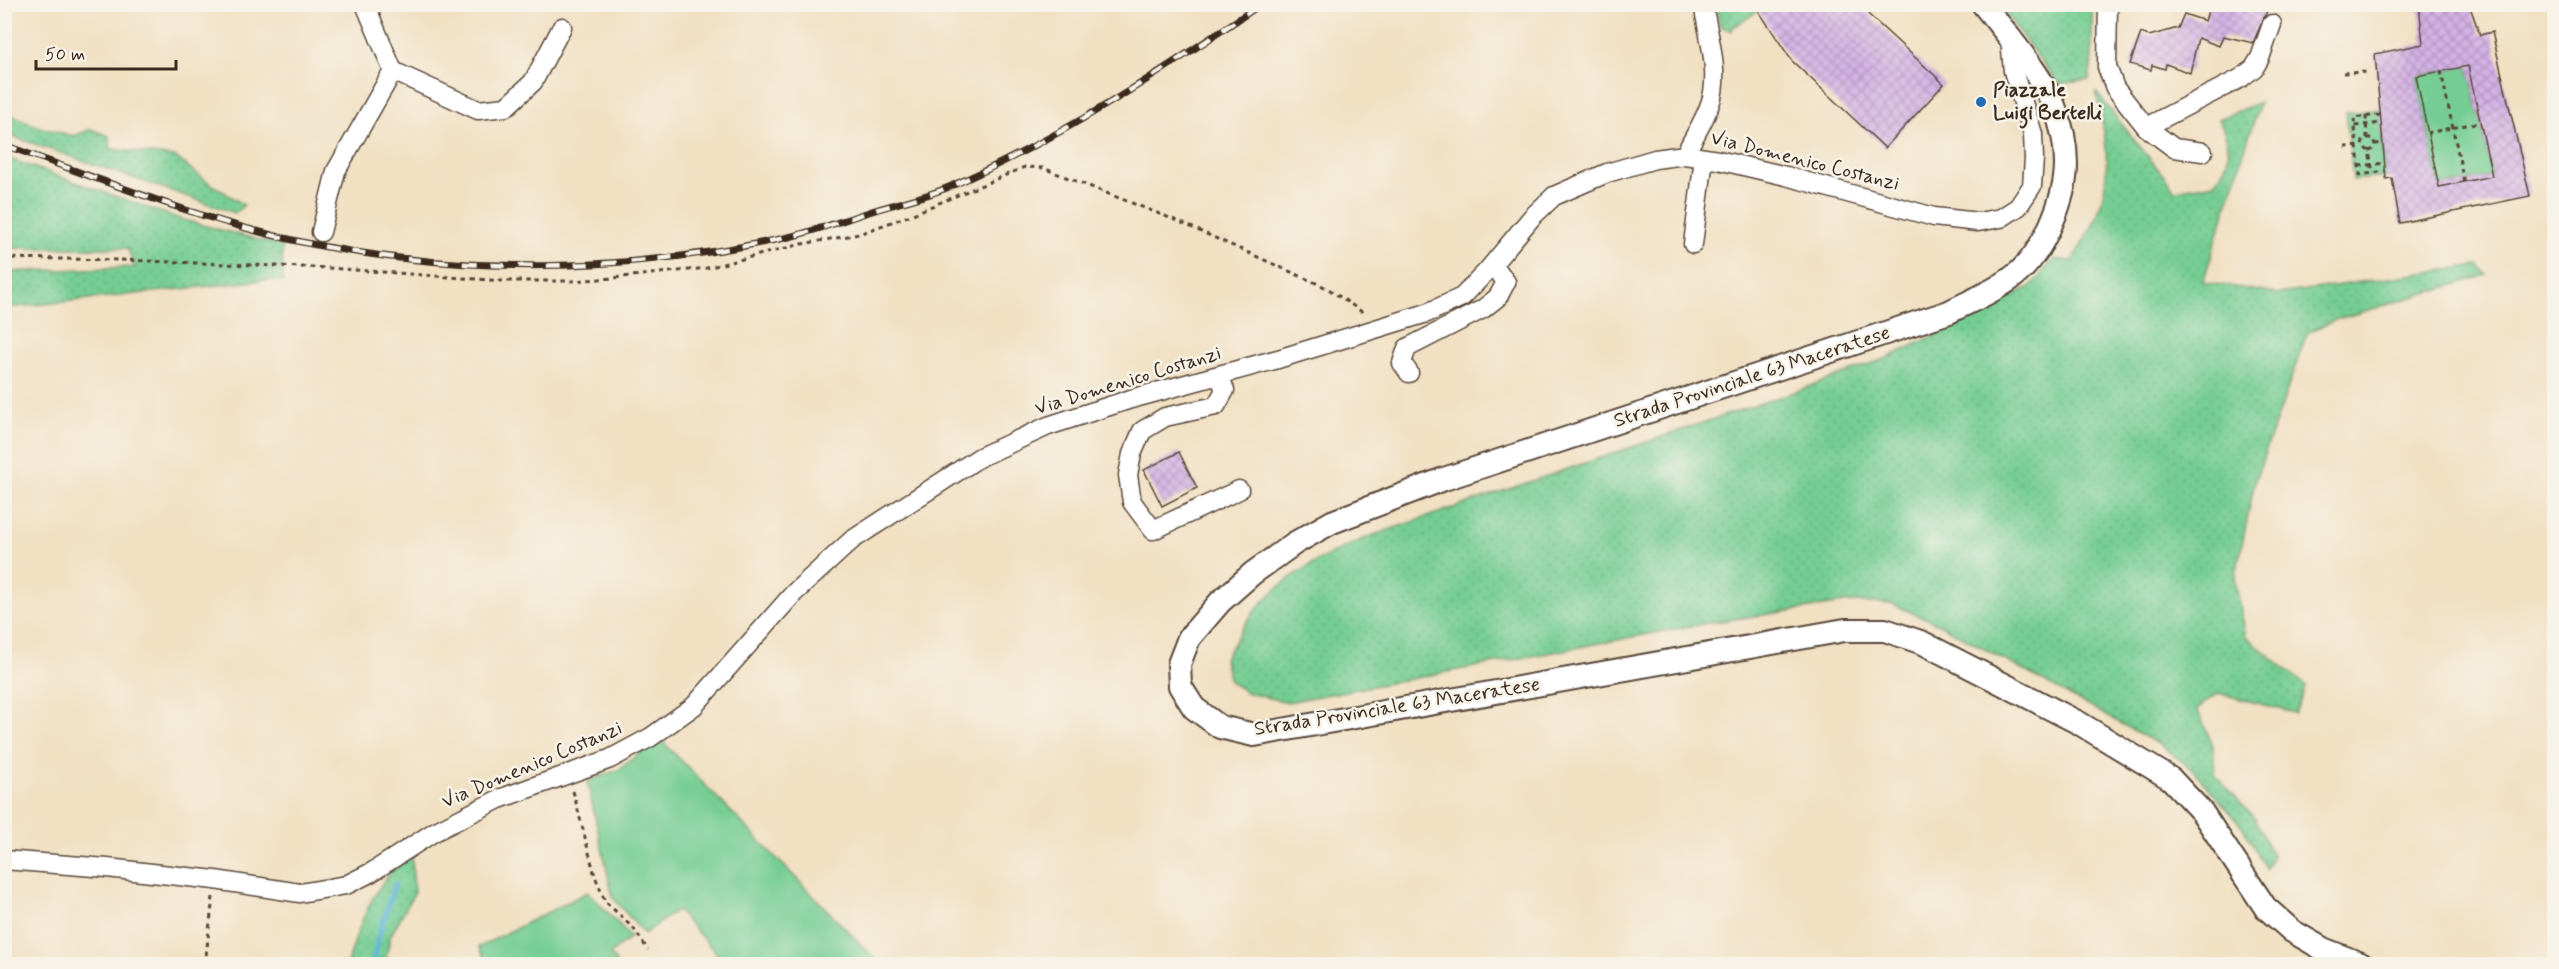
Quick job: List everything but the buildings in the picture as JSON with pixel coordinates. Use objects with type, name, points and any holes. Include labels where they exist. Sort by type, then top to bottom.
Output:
[{"type":"main road","name":"Strada Provinciale 63 Maceratese","points":[[1983,4],[2054,105],[2063,140],[2066,165],[2056,213],[2032,259],[2014,277],[1949,312],[1444,479],[1332,522],[1295,543],[1253,573],[1220,602],[1189,638],[1179,664],[1180,686],[1194,708],[1220,727],[1254,735],[1845,630],[1885,630],[1923,644],[2079,723],[2171,779],[2202,812],[2265,907],[2292,931],[2323,949],[2361,964]]},
{"type":"street","points":[[364,4],[393,71],[478,110],[506,107],[532,82],[562,27]]},
{"type":"street","points":[[1686,155],[1701,129],[1712,99],[1713,72],[1703,4]]},
{"type":"street","points":[[2108,4],[2107,67],[2115,88],[2146,127],[2174,148],[2203,152]]},
{"type":"street","points":[[2146,127],[2241,78],[2254,68],[2272,24]]},
{"type":"street","name":"Via Domenico Costanzi","points":[[4,860],[215,880],[300,893],[346,885],[372,872],[434,832],[499,799],[610,759],[651,737],[694,706],[794,593],[852,540],[980,457],[1048,426],[1131,399],[1427,313],[1462,297],[1532,217],[1554,196],[1617,170],[1655,159],[1686,155],[1786,176],[1934,217],[1978,222],[2001,218],[2018,207],[2032,186],[2034,159],[2033,134],[2013,71],[2010,40]]},
{"type":"street","points":[[321,232],[336,171],[393,71]]},
{"type":"street","points":[[1693,244],[1704,158]]},
{"type":"street","points":[[1408,373],[1402,363],[1407,348],[1483,309],[1498,297],[1506,282],[1493,264]]},
{"type":"street","points":[[1220,375],[1225,390],[1216,406],[1165,417],[1142,431],[1132,454],[1128,475],[1132,502],[1153,530],[1239,490]]},
{"type":"path","points":[[2441,71],[2464,182]]},
{"type":"path","points":[[2343,74],[2370,72]]},
{"type":"path","points":[[2380,115],[2354,118],[2360,176],[2385,171]]},
{"type":"path","points":[[2362,146],[2363,141],[2367,138],[2366,116]]},
{"type":"path","points":[[2427,133],[2480,122]]},
{"type":"path","points":[[2355,126],[2381,123]]},
{"type":"path","points":[[2367,138],[2372,138],[2375,144]]},
{"type":"path","points":[[2369,151],[2375,144],[2383,143]]},
{"type":"path","points":[[2345,147],[2362,146],[2369,151],[2373,173]]},
{"type":"path","points":[[2359,166],[2385,163]]},
{"type":"path","points":[[4,258],[319,267],[503,280],[572,281],[624,277],[707,268],[802,244],[860,234],[929,208],[1025,167],[1043,168],[1175,220],[1316,283],[1384,326]]},
{"type":"path","points":[[568,775],[595,876],[605,901],[634,929],[648,950]]},
{"type":"path","points":[[205,964],[215,880]]},
{"type":"green space","points":[[1716,5],[1756,5],[1758,11],[1733,27],[1732,31],[1720,26]]},
{"type":"green space","points":[[1999,5],[2092,5],[2092,61],[2089,80],[2058,84]]},
{"type":"green space","points":[[2468,66],[2492,176],[2439,187],[2416,76]]},
{"type":"green space","points":[[2096,92],[2175,190],[2215,183],[2225,166],[2229,152],[2219,119],[2260,102],[2203,282],[2278,294],[2478,265],[2487,275],[2335,320],[2307,333],[2255,481],[2235,579],[2246,636],[2306,686],[2295,713],[2218,693],[2197,709],[2213,745],[2215,775],[2255,819],[2272,855],[2266,869],[2242,826],[2192,769],[2160,745],[1939,624],[1892,604],[1851,602],[1707,623],[1288,702],[1248,693],[1230,682],[1224,659],[1252,615],[1283,583],[1331,554],[1368,537],[1887,358],[2031,286],[2054,259],[2072,261],[2097,216],[2105,185],[2105,138]]},
{"type":"green space","points":[[2379,109],[2386,177],[2353,180],[2346,113]]},
{"type":"green space","points":[[5,112],[39,127],[74,136],[91,129],[109,136],[111,149],[175,157],[244,205],[235,213],[5,134]]},
{"type":"green space","points":[[4,157],[180,219],[282,246],[283,281],[265,280],[5,310],[5,272],[135,267],[127,248],[5,248]]},
{"type":"green space","points":[[659,738],[878,962],[875,964],[709,964],[718,955],[677,910],[644,934],[613,898],[587,781],[618,770]]},
{"type":"green space","points":[[412,857],[414,893],[390,937],[385,964],[348,964],[355,939],[377,892],[394,869]]},
{"type":"green space","points":[[588,892],[631,937],[610,954],[617,964],[488,964],[479,947]]},
{"type":"waterway","points":[[373,964],[379,934],[395,884]]},
{"type":"railway","points":[[4,145],[149,198],[223,222],[297,241],[358,252],[481,265],[543,266],[667,258],[799,235],[949,187],[1031,148],[1070,126],[1186,55],[1261,4]]},
{"type":"place","name":"Piazzale Luigi Bertelli","points":[[1981,102]]}]
